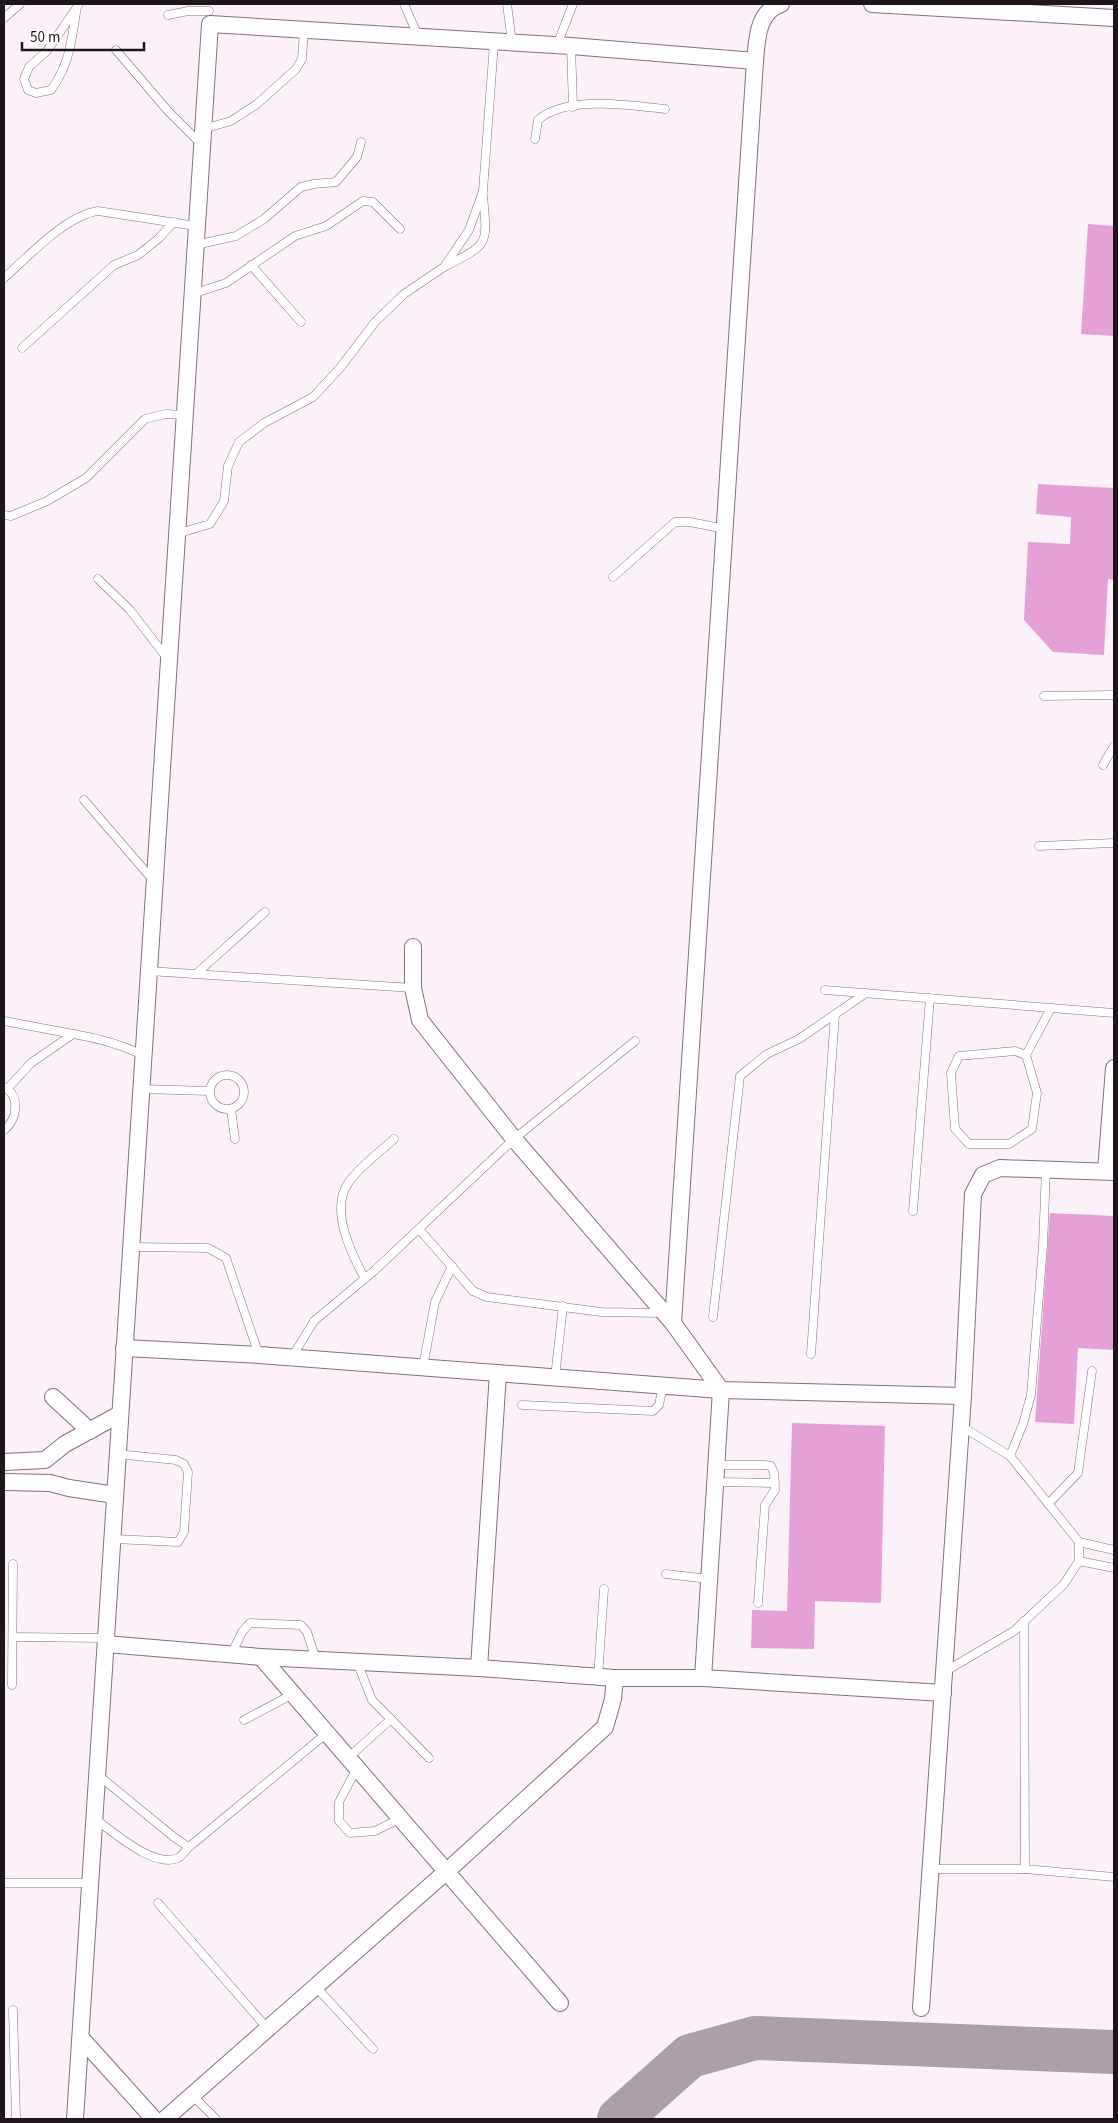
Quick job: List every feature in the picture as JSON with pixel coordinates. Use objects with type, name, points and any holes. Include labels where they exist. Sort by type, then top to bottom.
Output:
[{"type":"street","points":[[669,1318],[755,61],[760,23],[775,6],[781,4]]},
{"type":"street","points":[[872,4],[1114,18]]},
{"type":"street","points":[[75,2119],[114,1539],[117,1454],[209,13],[304,30],[564,45],[755,61]]},
{"type":"street","points":[[413,947],[413,988],[420,1020],[514,1139],[669,1318],[721,1390],[703,1678]]},
{"type":"street","points":[[921,2008],[963,1396],[973,1194],[983,1175],[1000,1168],[1110,1171],[1114,1068]]},
{"type":"street","points":[[124,1348],[292,1357],[721,1390],[963,1396]]},
{"type":"street","points":[[479,1668],[498,1373]]},
{"type":"street","points":[[53,1397],[90,1431]]},
{"type":"street","points":[[4,1462],[45,1460],[65,1444],[120,1414]]},
{"type":"street","points":[[45,1460],[44,1470],[50,1483]]},
{"type":"street","points":[[4,1482],[50,1483],[115,1495]]},
{"type":"street","points":[[107,1641],[261,1657],[479,1668],[615,1678],[703,1678],[943,1693]]},
{"type":"street","points":[[261,1657],[560,2003]]},
{"type":"street","points":[[165,2119],[447,1871],[605,1727],[613,1699],[615,1678]]},
{"type":"street","points":[[81,2038],[154,2119]]},
{"type":"lane","points":[[4,18],[20,4]]},
{"type":"lane","points":[[404,4],[418,38]]},
{"type":"lane","points":[[507,4],[512,43]]},
{"type":"lane","points":[[573,4],[564,45],[573,107]]},
{"type":"lane","points":[[78,6],[67,62],[61,76],[51,90],[36,93],[28,90],[24,78],[29,67],[47,51],[78,6]]},
{"type":"lane","points":[[168,16],[188,11],[209,13]]},
{"type":"lane","points":[[116,50],[168,111],[202,136],[231,121],[257,104],[296,68],[302,59],[304,30]]},
{"type":"lane","points":[[176,534],[210,524],[224,502],[228,466],[239,442],[264,423],[313,397],[340,368],[375,322],[404,294],[444,267],[477,250],[482,244],[486,236],[482,192],[494,42]]},
{"type":"lane","points":[[535,139],[538,120],[552,111],[603,102],[665,109]]},
{"type":"lane","points":[[195,244],[236,236],[264,218],[301,187],[336,182],[357,157],[361,142]]},
{"type":"lane","points":[[444,267],[469,230],[482,192]]},
{"type":"lane","points":[[192,294],[226,283],[295,236],[326,226],[363,202],[373,202],[400,229]]},
{"type":"lane","points":[[4,278],[71,221],[84,213],[98,211],[196,226]]},
{"type":"lane","points":[[22,348],[114,264],[138,254],[158,239],[174,222]]},
{"type":"lane","points":[[250,265],[301,322]]},
{"type":"lane","points":[[4,515],[11,516],[47,501],[86,478],[145,419],[164,414],[184,414]]},
{"type":"lane","points":[[613,577],[675,522],[690,522],[724,528]]},
{"type":"lane","points":[[98,579],[130,610],[168,660]]},
{"type":"lane","points":[[1044,696],[1114,695]]},
{"type":"lane","points":[[1103,765],[1114,746]]},
{"type":"lane","points":[[84,800],[154,881]]},
{"type":"lane","points":[[1039,846],[1114,843]]},
{"type":"lane","points":[[196,974],[265,912]]},
{"type":"lane","points":[[148,971],[413,988]]},
{"type":"lane","points":[[826,990],[1114,1013]]},
{"type":"lane","points":[[713,1317],[740,1076],[767,1054],[799,1039],[866,993]]},
{"type":"lane","points":[[913,1211],[930,998]]},
{"type":"lane","points":[[1026,1055],[1015,1051],[959,1056],[950,1073],[955,1129],[969,1144],[1009,1144],[1032,1129],[1037,1093],[1026,1055],[1051,1008]]},
{"type":"lane","points":[[811,1354],[835,1014]]},
{"type":"lane","points":[[4,1021],[101,1039],[125,1046],[143,1055]]},
{"type":"lane","points":[[4,1130],[15,1117],[15,1102],[6,1088],[31,1063],[72,1034]]},
{"type":"lane","points":[[292,1357],[314,1321],[365,1279],[514,1139],[635,1041]]},
{"type":"lane","points":[[222,1076],[232,1076],[241,1083],[244,1093],[240,1103],[231,1109],[216,1106],[209,1091],[213,1082],[222,1076]]},
{"type":"lane","points":[[141,1089],[209,1091]]},
{"type":"lane","points":[[231,1109],[234,1139]]},
{"type":"lane","points":[[365,1279],[349,1249],[340,1202],[349,1182],[394,1139]]},
{"type":"lane","points":[[1010,1456],[1023,1424],[1031,1395],[1043,1246],[1046,1169]]},
{"type":"lane","points":[[419,1229],[473,1291],[487,1297],[601,1312],[669,1318]]},
{"type":"lane","points":[[131,1247],[208,1248],[226,1258],[259,1355]]},
{"type":"lane","points":[[423,1367],[435,1302],[452,1266]]},
{"type":"lane","points":[[555,1377],[563,1306]]},
{"type":"lane","points":[[1048,1504],[1078,1473],[1092,1370]]},
{"type":"lane","points":[[522,1405],[653,1411],[659,1406],[663,1386]]},
{"type":"lane","points":[[961,1426],[1010,1456],[1079,1542],[1114,1550]]},
{"type":"lane","points":[[114,1539],[178,1542],[184,1532],[188,1472],[184,1464],[176,1460],[117,1454]]},
{"type":"lane","points":[[716,1465],[771,1466],[775,1490],[765,1505],[758,1603]]},
{"type":"lane","points":[[715,1482],[775,1483]]},
{"type":"lane","points":[[944,1672],[1014,1631],[1064,1584],[1079,1562],[1079,1542]]},
{"type":"lane","points":[[1079,1562],[1114,1568]]},
{"type":"lane","points":[[12,1685],[13,1564]]},
{"type":"lane","points":[[666,1574],[709,1579]]},
{"type":"lane","points":[[598,1677],[604,1588]]},
{"type":"lane","points":[[1024,1621],[1025,1869]]},
{"type":"lane","points":[[231,1655],[242,1632],[250,1623],[301,1624],[307,1632],[316,1660]]},
{"type":"lane","points":[[13,1637],[107,1641]]},
{"type":"lane","points":[[357,1662],[372,1700],[428,1758]]},
{"type":"lane","points":[[244,1720],[293,1694]]},
{"type":"lane","points":[[390,1719],[353,1762],[339,1802],[339,1821],[350,1833],[374,1831],[401,1818]]},
{"type":"lane","points":[[95,1819],[151,1857],[165,1860],[179,1857],[189,1846],[327,1733]]},
{"type":"lane","points":[[98,1775],[175,1838],[189,1846]]},
{"type":"lane","points":[[931,1869],[1025,1869],[1114,1877]]},
{"type":"lane","points":[[4,1883],[91,1883]]},
{"type":"lane","points":[[158,1903],[268,2029]]},
{"type":"lane","points":[[316,1987],[373,2048]]},
{"type":"lane","points":[[13,2010],[16,2119]]},
{"type":"lane","points":[[192,2095],[216,2119]]},
{"type":"building","points":[[1088,224],[1114,226],[1114,336],[1081,334]]},
{"type":"building","points":[[1038,484],[1114,488],[1114,580],[1108,579],[1104,655],[1053,652],[1024,620],[1028,542],[1070,544],[1071,517],[1036,514]]},
{"type":"building","points":[[1050,1213],[1114,1216],[1114,1350],[1078,1348],[1074,1424],[1035,1422]]},
{"type":"building","points":[[792,1423],[885,1426],[881,1603],[815,1601],[814,1649],[751,1648],[752,1610],[787,1611]]},
{"type":"taxiway","points":[[619,2119],[690,2056],[755,2038],[1114,2052]]}]
